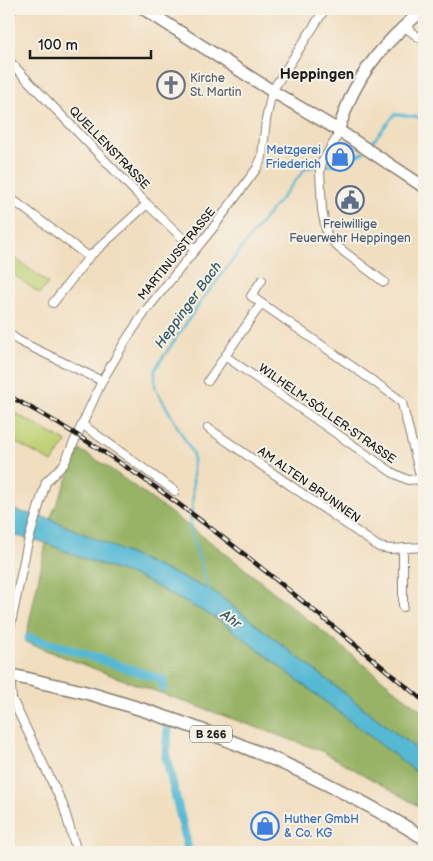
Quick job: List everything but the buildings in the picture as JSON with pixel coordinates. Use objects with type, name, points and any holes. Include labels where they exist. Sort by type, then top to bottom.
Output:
[{"type":"highway","name":"B 266","points":[[9,674],[96,695],[186,724],[228,740],[315,778],[424,838]]},
{"type":"main road","points":[[144,9],[272,91],[338,130],[424,187]]},
{"type":"main road","points":[[338,130],[355,88],[368,67],[403,26],[424,9]]},
{"type":"street","points":[[9,15],[13,9]]},
{"type":"street","points":[[272,91],[325,9]]},
{"type":"street","points":[[403,26],[424,41]]},
{"type":"street","name":"QUELLENSTRASSE","points":[[9,61],[147,204],[195,250]]},
{"type":"street","name":"MARTINUSSTRASSE","points":[[10,699],[10,628],[27,546],[46,482],[64,464],[102,381],[140,319],[257,168],[262,157],[266,120],[272,91]]},
{"type":"street","points":[[338,130],[337,137],[322,162],[320,171],[322,210],[327,235],[339,248],[384,282]]},
{"type":"street","points":[[9,196],[89,257]]},
{"type":"street","points":[[53,303],[89,257],[147,204]]},
{"type":"street","points":[[208,381],[262,304],[251,296],[262,280]]},
{"type":"street","name":"WILHELM-SÖLLER-STRASSE","points":[[262,304],[402,403],[424,491]]},
{"type":"street","points":[[9,334],[19,341],[102,381]]},
{"type":"street","name":"WILHELM-SÖLLER-STRASSE","points":[[225,356],[393,473],[408,480],[420,479]]},
{"type":"street","points":[[83,425],[175,491]]},
{"type":"street","name":"AM ALTEN BRUNNEN","points":[[208,428],[380,547],[390,549],[424,547]]},
{"type":"street","points":[[402,548],[403,608]]},
{"type":"street","points":[[10,699],[63,805],[77,852]]},
{"type":"green space","points":[[15,258],[48,283],[40,294],[9,271],[9,266]]},
{"type":"green space","points":[[9,410],[67,442],[52,462],[9,439]]},
{"type":"green space","points":[[80,450],[105,465],[220,549],[424,713],[424,755],[213,591],[50,519]]},
{"type":"green space","points":[[46,543],[79,557],[140,578],[221,621],[424,778],[424,809],[322,751],[113,676],[25,642]]},
{"type":"water","name":"Ahr","points":[[9,509],[50,519],[213,591],[424,755],[424,778],[221,621],[140,578],[79,557],[46,543],[9,534]]},
{"type":"waterway","name":"Heppinger Bach","points":[[369,146],[395,114],[424,118]]},
{"type":"waterway","name":"Heppinger Bach","points":[[209,591],[190,529],[193,497],[193,454],[155,387],[155,369],[202,300],[306,168],[339,164],[364,152]]},
{"type":"waterway","points":[[29,638],[63,647],[163,680],[163,688]]},
{"type":"waterway","points":[[168,727],[166,757],[188,852]]},
{"type":"railway","points":[[9,396],[119,462],[172,499],[274,578],[424,701]]},
{"type":"place","name":"Kirche St. Martin","points":[[171,85]]},
{"type":"place","name":"Metzgerei Friederich","points":[[340,157]]},
{"type":"place","name":"Freiwillige Feuerwehr Heppingen","points":[[350,200]]},
{"type":"place","name":"Huther GmbH & Co. KG","points":[[265,826]]},
{"type":"district","name":"Heppingen","points":[[317,74]]}]
